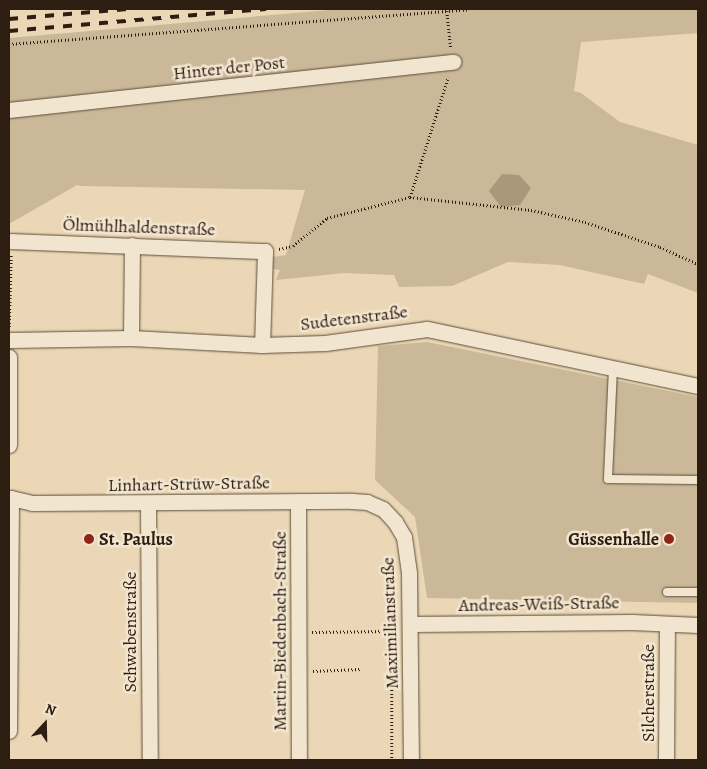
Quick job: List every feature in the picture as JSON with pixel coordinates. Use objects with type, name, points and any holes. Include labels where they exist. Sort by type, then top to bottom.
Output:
[{"type":"street","name":"Hinter der Post","points":[[9,110],[453,62]]},
{"type":"street","name":"Ölmühlhaldenstraße","points":[[11,241],[265,251]]},
{"type":"street","points":[[131,338],[132,245]]},
{"type":"street","points":[[262,345],[265,251]]},
{"type":"street","name":"Sudetenstraße","points":[[9,340],[131,338],[262,345],[324,343],[427,328],[698,386]]},
{"type":"street","points":[[9,357],[9,445]]},
{"type":"street","points":[[9,731],[10,496]]},
{"type":"street","name":"Linhart-Strüw-Straße","points":[[10,496],[32,503],[367,502]]},
{"type":"street","name":"Martin-Biedenbach-Straße","points":[[298,501],[299,760]]},
{"type":"street","name":"Maximilianstraße","points":[[367,502],[383,509],[395,522],[404,537],[409,574],[411,624],[411,760]]},
{"type":"street","name":"Schwabenstraße","points":[[148,504],[150,760]]},
{"type":"street","name":"Andreas-Weiß-Straße","points":[[411,624],[632,622],[698,625]]},
{"type":"street","name":"Silcherstraße","points":[[666,760],[667,625]]},
{"type":"lane","points":[[613,368],[608,479],[698,480]]},
{"type":"lane","points":[[666,592],[698,592]]},
{"type":"path","points":[[9,44],[470,9]]},
{"type":"path","points":[[410,198],[453,62],[447,11]]},
{"type":"path","points":[[265,251],[292,246],[327,218],[410,198],[531,210],[585,222],[660,247],[698,264]]},
{"type":"path","points":[[9,332],[11,241]]},
{"type":"path","points":[[392,564],[392,760]]},
{"type":"path","points":[[298,632],[392,631]]},
{"type":"path","points":[[298,671],[361,669]]},
{"type":"shaded area","points":[[341,9],[698,9],[698,33],[581,42],[574,91],[581,93],[620,122],[698,145],[698,293],[648,274],[644,284],[560,265],[508,262],[452,286],[399,287],[394,275],[344,273],[276,280],[280,270],[273,269],[273,257],[286,255],[305,190],[77,185],[9,224],[9,38]]},
{"type":"shaded area","points":[[502,174],[519,175],[531,188],[520,205],[501,207],[489,191]]},
{"type":"shaded area","points":[[427,342],[698,397],[698,603],[427,598],[415,517],[375,480],[378,346]]},
{"type":"railway","points":[[9,19],[128,9]]},
{"type":"railway","points":[[9,31],[266,9]]},
{"type":"place","name":"St. Paulus","points":[[89,539]]},
{"type":"place","name":"Güssenhalle","points":[[669,539]]}]
